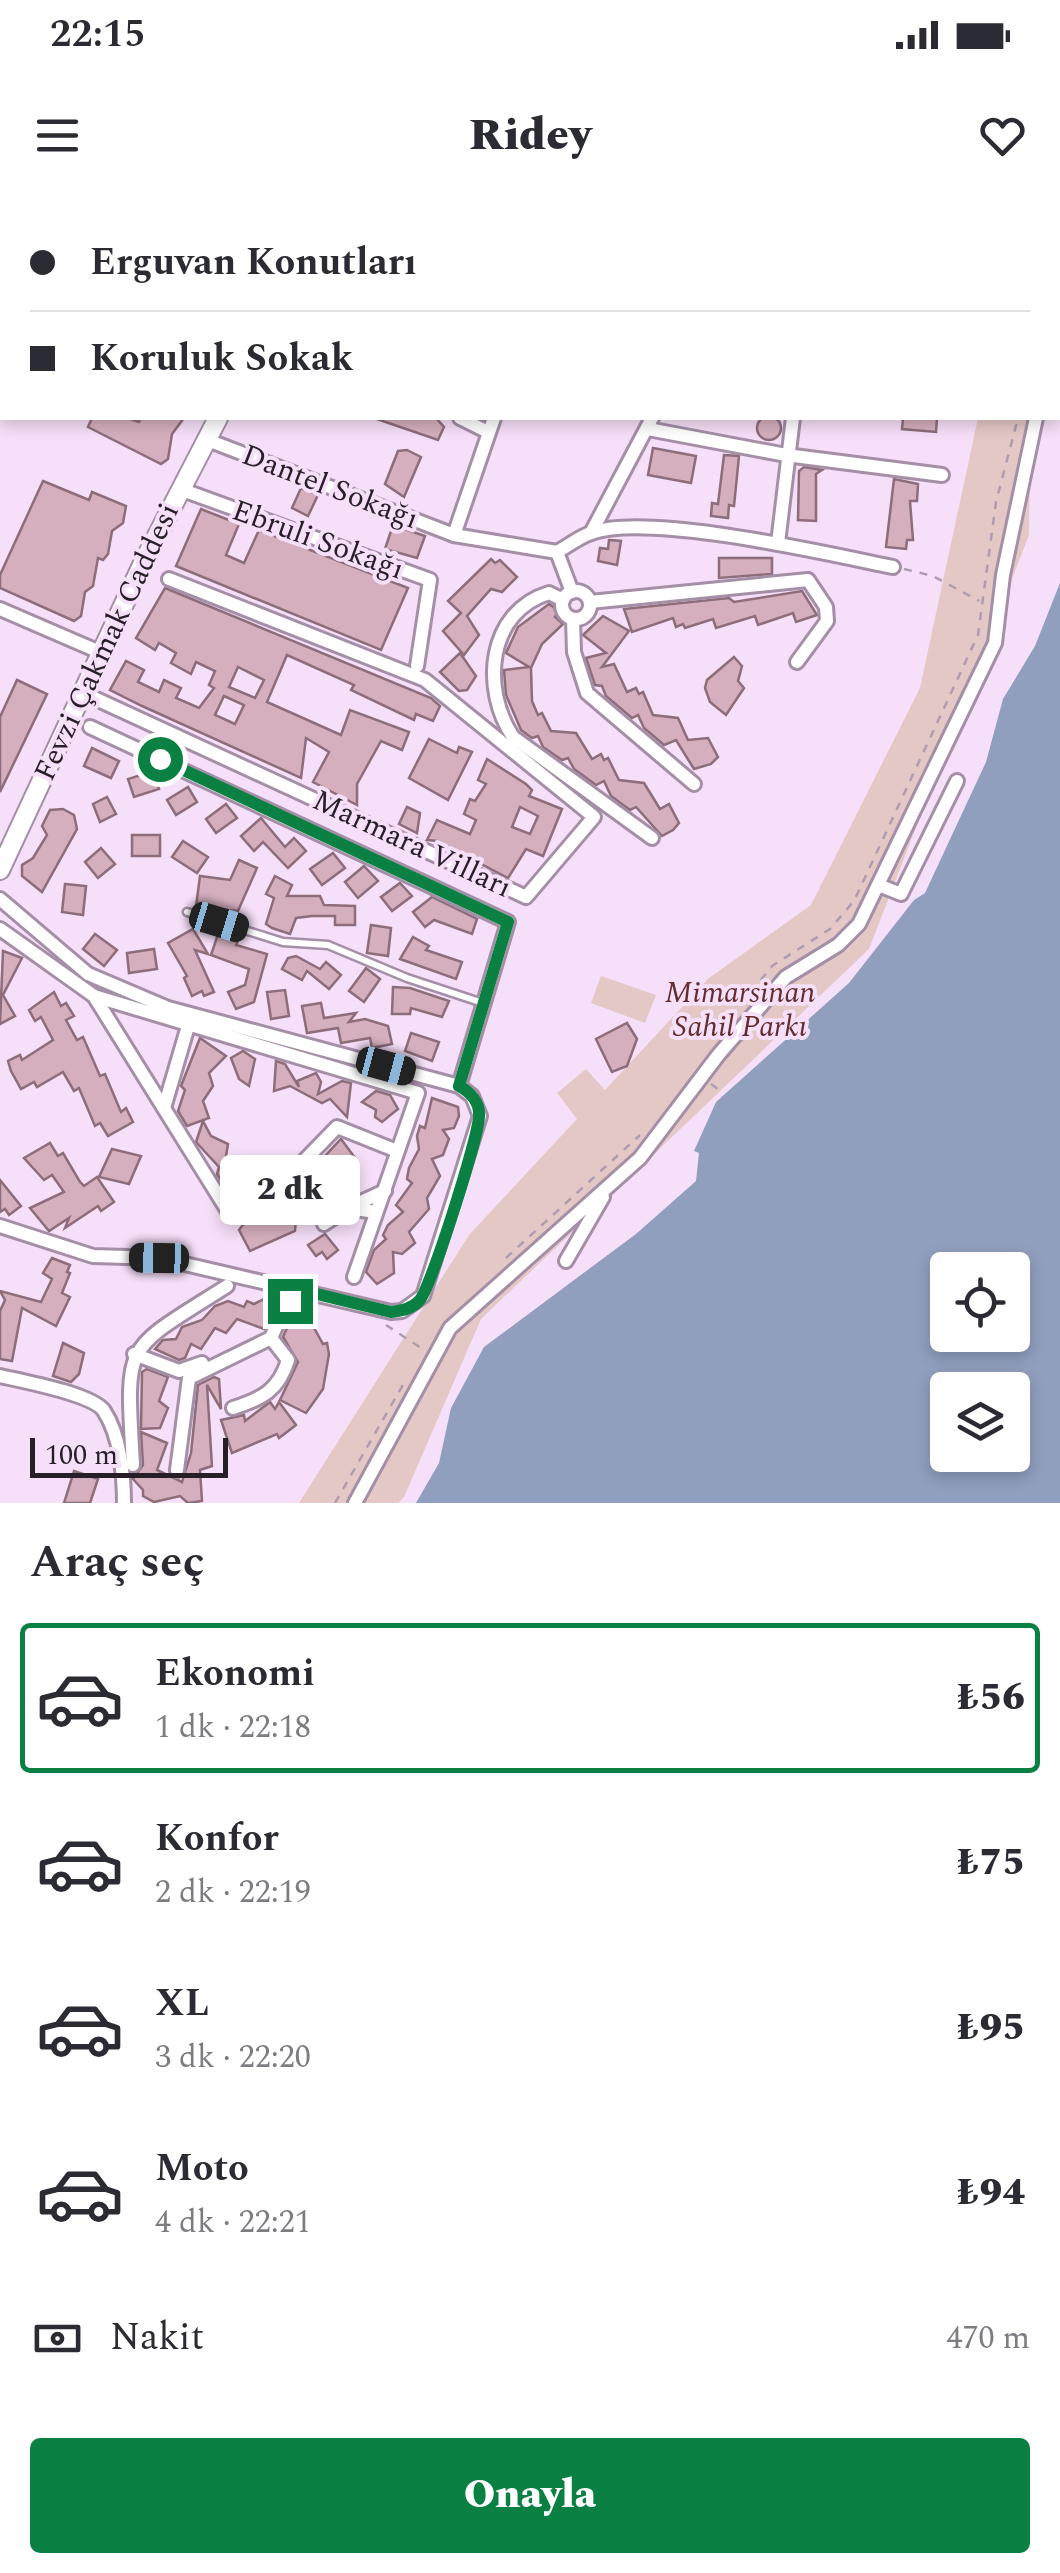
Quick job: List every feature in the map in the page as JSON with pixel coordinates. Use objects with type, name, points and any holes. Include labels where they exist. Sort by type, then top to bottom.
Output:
[{"type":"street","name":"Fevzi Çakmak Caddesi","points":[[0,870],[81,692],[217,420]]},
{"type":"street","points":[[464,420],[488,432]]},
{"type":"street","points":[[454,535],[493,420]]},
{"type":"street","points":[[778,544],[793,420]]},
{"type":"street","points":[[355,1503],[450,1328],[640,1158],[719,1054],[786,977],[838,946],[860,924],[995,644],[1003,575],[1036,420]]},
{"type":"street","points":[[591,533],[650,424],[786,455],[942,474]]},
{"type":"street","name":"Dantel Sokağı","points":[[206,439],[454,535],[557,552]]},
{"type":"street","name":"Ebruli Sokağı","points":[[180,489],[430,580],[417,666]]},
{"type":"street","points":[[574,618],[564,610],[568,596],[557,552],[591,533],[628,526],[778,544],[892,567]]},
{"type":"street","name":"Marmara Vilları","points":[[81,692],[526,897],[594,817],[425,680],[169,579]]},
{"type":"street","points":[[590,602],[808,580],[826,607],[827,622],[797,662]]},
{"type":"street","points":[[590,602],[581,592],[568,596],[549,593],[534,598],[512,616],[491,671],[503,722],[513,736],[652,838]]},
{"type":"street","points":[[574,618],[587,614],[590,602]]},
{"type":"street","points":[[0,609],[102,653]]},
{"type":"street","points":[[574,618],[574,652],[587,693],[694,784]]},
{"type":"street","points":[[90,727],[508,922],[459,1086]]},
{"type":"street","points":[[881,886],[901,894],[957,781]]},
{"type":"street","points":[[0,900],[88,974],[168,1008],[459,1086],[472,1096],[480,1116],[424,1296],[402,1311],[391,1312],[159,1258],[93,1256],[0,1226]]},
{"type":"street","points":[[0,928],[94,996],[418,1092],[354,1277]]},
{"type":"street","points":[[94,996],[231,1216],[271,1194],[338,1127],[397,1151]]},
{"type":"street","points":[[164,1108],[188,1026]]},
{"type":"street","points":[[566,1261],[609,1186]]},
{"type":"street","points":[[324,1224],[385,1191]]},
{"type":"street","points":[[348,1208],[376,1212]]},
{"type":"street","points":[[133,1465],[130,1376],[134,1354],[146,1338],[227,1286]]},
{"type":"street","points":[[177,1470],[188,1378],[271,1338],[292,1288]]},
{"type":"street","points":[[233,1408],[263,1399],[283,1378],[288,1360],[271,1338]]},
{"type":"street","points":[[134,1354],[179,1371],[226,1354],[238,1355]]},
{"type":"street","points":[[0,1376],[87,1400],[104,1411],[124,1474],[124,1503]]},
{"type":"lane","points":[[187,912],[283,942],[328,944],[407,978],[486,1004]]},
{"type":"path","points":[[712,1043],[772,966],[830,929],[854,901],[978,635],[996,502],[1017,420]]},
{"type":"path","points":[[892,567],[934,576],[982,602]]},
{"type":"path","points":[[762,1022],[778,1038]]},
{"type":"path","points":[[498,1267],[650,1125]]},
{"type":"path","points":[[379,1320],[423,1350],[430,1337]]},
{"type":"path","points":[[335,1503],[406,1379]]},
{"type":"green space","name":"Mimarsinan Sahil Parkı","points":[[978,420],[1030,420],[1029,535],[869,949],[481,1319],[404,1497],[398,1503],[299,1503],[469,1235],[577,1119],[557,1093],[586,1069],[605,1090],[709,978],[811,905],[920,688]]},
{"type":"green space","points":[[601,976],[656,995],[645,1023],[591,1003]]},
{"type":"water","points":[[1060,583],[1060,1503],[416,1503],[439,1463],[451,1408],[484,1347],[636,1234],[696,1181],[699,1153],[694,1151],[716,1102],[849,983],[914,900],[925,893],[986,762],[1003,699],[1035,646]]},
{"type":"building","points":[[91,420],[182,420],[172,434],[168,459],[161,464],[88,427]]},
{"type":"building","points":[[380,420],[438,420],[444,427],[438,440]]},
{"type":"building","points":[[761,420],[780,423],[780,433],[774,439],[764,439],[758,433]]},
{"type":"building","points":[[903,420],[937,420],[936,432],[902,429]]},
{"type":"building","points":[[653,448],[696,456],[691,483],[648,475]]},
{"type":"building","points":[[407,450],[421,457],[404,497],[385,484],[398,451]]},
{"type":"building","points":[[724,455],[739,456],[734,506],[729,505],[728,518],[711,516],[712,503],[718,504]]},
{"type":"building","points":[[804,467],[822,470],[816,474],[816,521],[798,520],[799,471]]},
{"type":"building","points":[[894,479],[918,484],[917,501],[910,501],[913,540],[907,540],[906,549],[886,547]]},
{"type":"building","points":[[43,481],[89,500],[92,492],[126,506],[123,523],[112,531],[108,554],[103,560],[98,558],[93,586],[85,592],[81,616],[74,621],[0,588],[0,575]]},
{"type":"building","points":[[301,488],[318,495],[308,516],[292,508]]},
{"type":"building","points":[[201,509],[239,524],[226,555],[244,563],[259,530],[408,588],[381,650],[176,566]]},
{"type":"building","points":[[393,525],[425,536],[417,558],[385,549]]},
{"type":"building","points":[[609,540],[621,541],[617,565],[598,561],[600,548],[608,549]]},
{"type":"building","points":[[719,558],[772,558],[772,574],[719,578]]},
{"type":"building","points":[[491,559],[495,563],[500,560],[517,577],[502,592],[491,589],[467,616],[479,635],[464,655],[443,631],[461,613],[448,601]]},
{"type":"building","points":[[165,588],[431,698],[440,706],[433,721],[416,714],[414,720],[351,690],[354,685],[287,655],[267,702],[341,735],[350,710],[409,732],[402,750],[381,741],[357,784],[357,805],[313,782],[329,752],[306,738],[301,778],[110,690],[126,661],[144,670],[138,682],[159,692],[164,680],[181,688],[176,698],[199,708],[214,688],[209,685],[215,671],[196,662],[191,674],[171,663],[176,653],[159,643],[155,650],[136,638]],"holes":[[[238,667],[264,680],[255,698],[229,687]],[[224,696],[244,705],[235,724],[215,715]]]},
{"type":"building","points":[[802,591],[817,615],[796,622],[793,613],[758,625],[755,616],[716,628],[713,619],[685,628],[683,624],[676,627],[673,618],[632,632],[624,609],[729,598],[734,602]]},
{"type":"building","points":[[549,604],[560,612],[555,617],[563,624],[542,644],[531,668],[532,701],[538,715],[542,713],[551,731],[576,733],[592,759],[601,754],[604,760],[608,758],[619,780],[644,783],[660,809],[669,804],[679,823],[662,836],[636,807],[630,810],[611,796],[604,781],[596,785],[574,769],[568,758],[562,760],[543,747],[538,736],[532,738],[521,730],[506,695],[504,670],[529,667],[506,653],[518,627]]},
{"type":"building","points":[[603,616],[629,631],[602,667],[614,664],[627,692],[636,688],[639,694],[643,692],[653,715],[678,718],[688,740],[708,738],[718,757],[711,764],[694,769],[676,740],[664,745],[644,728],[638,715],[632,718],[606,696],[602,686],[595,685],[586,658],[606,653],[583,635]]},
{"type":"building","points":[[460,653],[476,676],[467,690],[459,691],[440,672]]},
{"type":"building","points":[[734,657],[742,666],[738,681],[744,688],[726,715],[710,702],[705,688],[707,680]]},
{"type":"building","points":[[17,680],[47,694],[0,792],[0,717]]},
{"type":"building","points":[[429,739],[457,753],[459,747],[472,752],[448,800],[409,778]]},
{"type":"building","points":[[92,748],[119,761],[111,778],[84,766]]},
{"type":"building","points":[[487,759],[526,784],[532,790],[529,796],[562,809],[543,856],[526,849],[508,878],[437,841],[427,840],[437,820],[470,834],[476,820],[464,814],[470,799],[475,801],[486,784],[478,780]],"holes":[[[520,807],[538,816],[530,834],[512,827]]]},
{"type":"building","points":[[154,771],[159,789],[134,797],[128,779]]},
{"type":"building","points":[[188,787],[197,802],[176,815],[167,800]]},
{"type":"building","points":[[107,797],[116,814],[100,822],[93,804]]},
{"type":"building","points":[[226,804],[237,818],[216,833],[206,819]]},
{"type":"building","points":[[407,807],[420,813],[417,833],[399,824]]},
{"type":"building","points":[[63,809],[74,815],[77,829],[42,892],[22,876],[22,865],[33,858],[47,835],[42,826],[50,810]]},
{"type":"building","points":[[261,818],[285,847],[294,838],[306,851],[288,868],[263,842],[254,851],[241,836]]},
{"type":"building","points":[[132,835],[160,835],[160,856],[132,856]]},
{"type":"building","points":[[183,841],[208,857],[197,873],[172,857]]},
{"type":"building","points":[[101,848],[115,864],[98,878],[85,862]]},
{"type":"building","points":[[333,853],[345,868],[322,885],[310,869]]},
{"type":"building","points":[[239,860],[257,868],[238,911],[196,907],[200,876],[230,880]]},
{"type":"building","points":[[364,866],[378,881],[358,898],[345,882]]},
{"type":"building","points":[[275,876],[292,885],[287,896],[320,896],[324,905],[355,906],[355,925],[335,925],[335,916],[312,916],[296,918],[290,934],[272,928],[266,924],[274,898],[266,894]]},
{"type":"building","points":[[400,883],[412,896],[392,911],[381,897]]},
{"type":"building","points":[[65,884],[86,886],[83,915],[62,912]]},
{"type":"building","points":[[432,897],[477,919],[472,934],[434,920],[425,927],[413,912]]},
{"type":"building","points":[[371,925],[391,928],[388,956],[367,953]]},
{"type":"building","points":[[193,929],[208,954],[195,950],[214,992],[204,996],[202,991],[192,996],[184,978],[187,976],[168,943]]},
{"type":"building","points":[[95,934],[117,950],[104,966],[83,949]]},
{"type":"building","points":[[218,934],[238,941],[236,945],[267,954],[254,1002],[236,1009],[228,992],[245,985],[249,969],[211,955]]},
{"type":"building","points":[[413,937],[429,946],[426,950],[462,962],[456,979],[400,959]]},
{"type":"building","points":[[154,949],[157,969],[129,973],[127,953]]},
{"type":"building","points":[[3,951],[22,958],[3,995],[15,1016],[0,1024]]},
{"type":"building","points":[[296,956],[320,969],[326,962],[341,975],[329,989],[307,971],[302,980],[282,969],[288,958]]},
{"type":"building","points":[[366,968],[380,979],[364,1002],[349,991]]},
{"type":"building","points":[[393,987],[410,988],[449,1001],[442,1017],[411,1008],[410,1014],[392,1014]]},
{"type":"building","points":[[285,990],[289,1016],[271,1019],[267,992]]},
{"type":"building","points":[[54,992],[61,1006],[66,1003],[74,1016],[66,1020],[77,1040],[83,1037],[121,1112],[126,1108],[133,1122],[108,1136],[100,1123],[95,1126],[79,1088],[74,1091],[63,1072],[37,1087],[34,1082],[21,1089],[11,1071],[8,1061],[20,1055],[22,1060],[53,1040],[41,1017],[35,1021],[29,1010]]},
{"type":"building","points":[[321,1003],[324,1018],[356,1013],[349,1022],[365,1019],[388,1026],[392,1044],[372,1048],[370,1038],[341,1043],[338,1028],[307,1033],[302,1006]]},
{"type":"building","points":[[627,1023],[637,1039],[627,1066],[612,1072],[596,1039]]},
{"type":"building","points":[[411,1033],[439,1042],[432,1061],[405,1051]]},
{"type":"building","points":[[200,1038],[226,1056],[209,1073],[213,1086],[203,1101],[209,1118],[187,1126],[178,1111],[185,1090],[181,1086]]},
{"type":"building","points":[[243,1051],[255,1059],[249,1086],[239,1079],[231,1058]]},
{"type":"building","points":[[276,1061],[285,1064],[299,1087],[297,1081],[316,1073],[321,1082],[318,1094],[342,1081],[351,1083],[347,1117],[330,1099],[322,1103],[290,1086],[274,1091]]},
{"type":"building","points":[[376,1091],[390,1095],[398,1109],[382,1122],[375,1117],[376,1110],[362,1102]]},
{"type":"building","points":[[432,1098],[458,1107],[459,1116],[454,1128],[443,1130],[449,1139],[443,1155],[432,1159],[440,1176],[427,1198],[429,1209],[409,1232],[415,1243],[402,1254],[393,1252],[394,1273],[377,1284],[366,1272],[374,1250],[386,1239],[383,1235],[388,1225],[403,1212],[396,1205],[412,1183],[407,1179],[409,1168],[419,1149],[417,1136],[420,1126],[425,1128]]},
{"type":"building","points":[[203,1121],[211,1136],[228,1144],[226,1156],[232,1168],[249,1175],[244,1192],[226,1188],[217,1174],[219,1167],[196,1142]]},
{"type":"building","points":[[341,1139],[358,1162],[327,1196],[318,1195],[318,1209],[305,1220],[296,1218],[295,1231],[250,1251],[239,1230],[246,1221],[294,1194],[292,1191]]},
{"type":"building","points":[[50,1143],[58,1156],[63,1153],[84,1186],[97,1177],[114,1202],[101,1211],[98,1206],[65,1228],[69,1218],[49,1231],[30,1208],[64,1192],[52,1175],[44,1180],[24,1158]]},
{"type":"building","points":[[112,1149],[141,1156],[129,1184],[99,1177]]},
{"type":"building","points":[[0,1180],[21,1206],[9,1215],[5,1209],[0,1212]]},
{"type":"building","points":[[325,1234],[338,1250],[327,1259],[322,1252],[316,1256],[308,1245]]},
{"type":"building","points":[[52,1258],[70,1265],[62,1293],[70,1297],[56,1326],[22,1308],[12,1361],[0,1359],[0,1311],[5,1300],[0,1291],[41,1302],[52,1279],[43,1273]]},
{"type":"building","points":[[266,1298],[276,1302],[264,1329],[237,1319],[226,1333],[215,1328],[201,1349],[191,1344],[185,1358],[179,1360],[155,1349],[163,1340],[176,1339],[182,1327],[202,1320],[215,1306],[228,1301],[244,1307],[247,1301],[254,1304]]},
{"type":"building","points":[[296,1308],[316,1323],[313,1326],[323,1344],[327,1343],[329,1354],[323,1389],[306,1413],[280,1400],[298,1362],[283,1337]]},
{"type":"building","points":[[63,1343],[84,1353],[79,1374],[71,1382],[53,1376]]},
{"type":"building","points":[[147,1369],[168,1377],[159,1401],[168,1408],[160,1428],[141,1429],[142,1372]]},
{"type":"building","points":[[214,1377],[219,1379],[221,1409],[207,1385],[212,1466],[200,1470],[202,1501],[188,1503],[180,1496],[154,1502],[143,1496],[143,1490],[133,1479],[143,1465],[141,1432],[167,1443],[157,1470],[182,1482],[191,1453],[198,1385]]},
{"type":"building","points":[[270,1402],[275,1409],[279,1402],[296,1425],[279,1438],[277,1434],[232,1453],[221,1420],[244,1415],[245,1421]]},
{"type":"building","points":[[74,1471],[98,1479],[90,1503],[64,1503]]},
{"type":"route","points":[[160,759],[508,922],[459,1086],[472,1096],[480,1116],[424,1296],[417,1304],[391,1312],[292,1288],[290,1301]]}]
